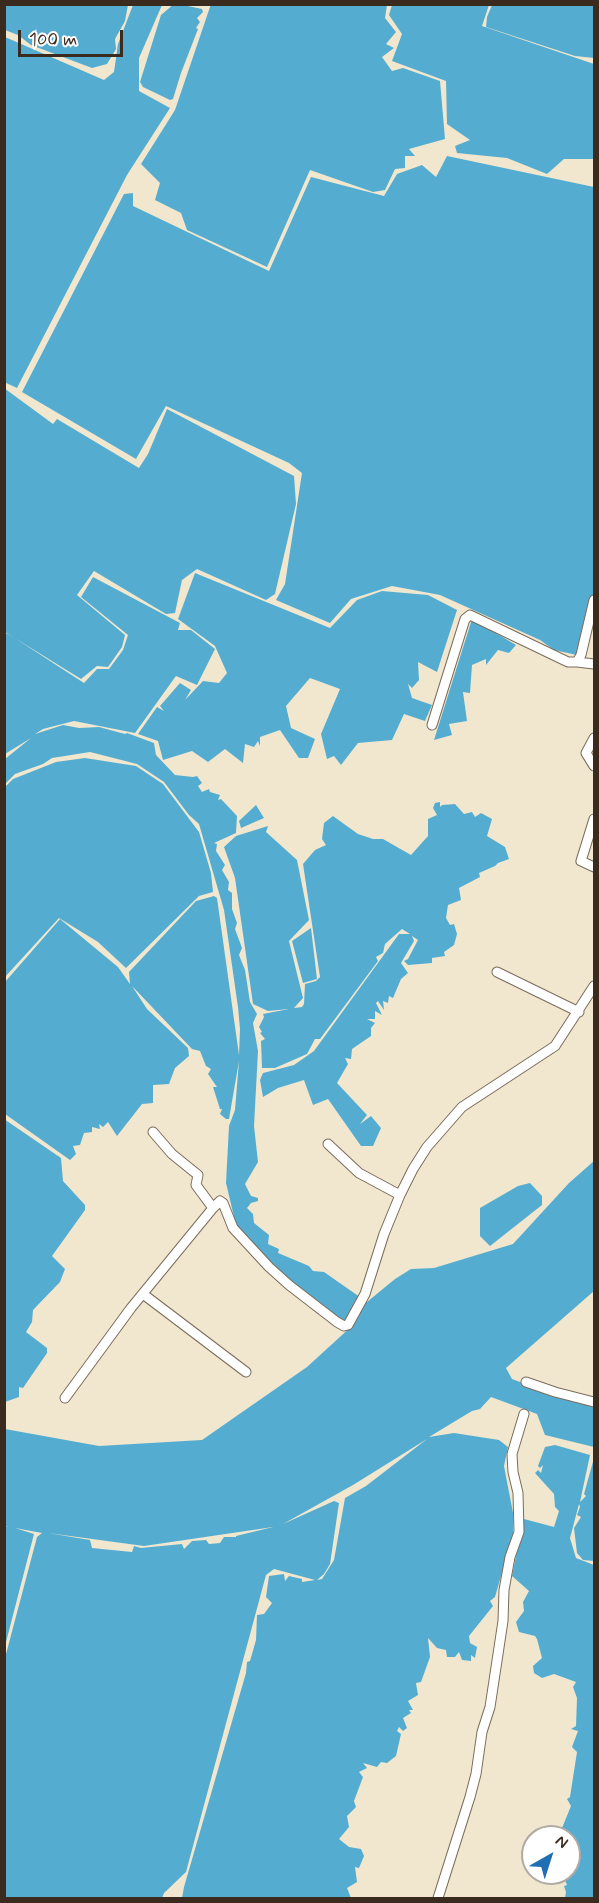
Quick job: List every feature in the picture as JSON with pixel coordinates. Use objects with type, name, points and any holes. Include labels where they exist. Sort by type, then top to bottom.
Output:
[{"type":"street","points":[[577,662],[581,655],[594,600]]},
{"type":"street","points":[[432,725],[465,619],[470,615],[568,662],[594,664]]},
{"type":"street","points":[[594,738],[586,753],[594,766]]},
{"type":"street","points":[[594,819],[581,861],[594,867]]},
{"type":"street","points":[[497,972],[579,1012]]},
{"type":"street","points":[[64,1398],[143,1293],[220,1201],[223,1203],[233,1228],[269,1267],[337,1322],[344,1326],[348,1325],[365,1294],[384,1234],[400,1195],[412,1168],[427,1147],[462,1107],[555,1046],[594,986]]},
{"type":"street","points":[[153,1132],[172,1154],[198,1175],[196,1185],[213,1208]]},
{"type":"street","points":[[328,1144],[359,1173],[400,1195]]},
{"type":"street","points":[[143,1293],[246,1372]]},
{"type":"street","points":[[526,1383],[594,1402]]},
{"type":"street","points":[[438,1899],[470,1797],[482,1732],[490,1707],[503,1621],[504,1590],[510,1557],[519,1532],[518,1493],[512,1454],[524,1414]]},
{"type":"water","points":[[174,4],[202,9],[203,12],[197,18],[200,22],[196,28],[198,29],[173,99],[170,100],[143,87],[140,82],[161,15]]},
{"type":"water","points":[[211,4],[387,5],[385,18],[396,32],[386,44],[394,48],[382,57],[392,71],[403,68],[440,81],[445,139],[409,149],[415,156],[405,156],[405,168],[395,169],[385,190],[373,192],[310,170],[267,267],[187,230],[181,213],[155,200],[160,183],[141,164],[175,110]]},
{"type":"water","points":[[4,5],[128,5],[125,21],[115,39],[116,49],[107,64],[92,68],[31,45],[18,35],[5,30]]},
{"type":"water","points":[[133,5],[162,5],[139,58],[139,91],[170,108],[127,175],[17,388],[4,382],[5,37],[104,80],[114,72],[118,44]]},
{"type":"water","points":[[392,5],[489,5],[482,26],[594,64],[594,159],[564,159],[547,174],[507,158],[457,153],[455,146],[470,140],[447,124],[446,81],[392,61],[402,34],[389,15]]},
{"type":"water","points":[[492,5],[594,5],[594,58],[575,56],[486,27]]},
{"type":"water","points":[[447,156],[594,187],[594,593],[588,604],[577,655],[554,650],[540,640],[440,595],[392,586],[351,599],[330,623],[276,600],[285,584],[302,473],[289,463],[166,406],[136,459],[22,392],[124,194],[133,193],[133,206],[269,271],[311,177],[384,196],[397,174],[422,165],[436,177]]},
{"type":"water","points":[[4,388],[53,424],[57,419],[139,468],[148,454],[167,409],[294,476],[296,504],[275,594],[266,600],[197,569],[182,580],[175,613],[166,614],[94,571],[77,595],[125,635],[122,647],[108,667],[97,666],[81,679],[5,632]]},
{"type":"water","points":[[195,573],[330,628],[357,600],[382,591],[428,595],[457,610],[437,672],[418,662],[419,680],[412,688],[408,684],[412,698],[432,705],[425,721],[404,714],[392,740],[358,743],[341,765],[334,756],[327,759],[321,734],[340,689],[310,678],[286,706],[291,728],[315,739],[308,758],[299,758],[280,730],[260,737],[260,746],[258,741],[254,747],[245,744],[243,763],[225,749],[208,762],[192,751],[163,760],[158,741],[138,734],[157,707],[164,711],[160,706],[180,683],[191,690],[185,700],[203,681],[219,683],[227,673],[215,646],[178,619]]},
{"type":"water","points":[[93,577],[180,623],[178,630],[191,630],[215,649],[197,685],[176,676],[135,733],[74,721],[43,729],[35,734],[63,725],[79,728],[99,727],[127,733],[154,743],[156,755],[175,775],[197,776],[202,783],[198,786],[202,792],[209,789],[210,792],[220,795],[218,800],[221,799],[237,816],[236,833],[214,843],[217,844],[216,851],[225,865],[222,870],[229,882],[228,890],[232,893],[232,909],[237,923],[235,929],[242,948],[239,955],[245,970],[250,1002],[257,1014],[253,1023],[258,1051],[254,1126],[258,1162],[245,1184],[251,1196],[258,1198],[258,1201],[251,1203],[247,1208],[253,1214],[254,1223],[269,1235],[268,1244],[279,1249],[278,1253],[309,1266],[313,1271],[324,1272],[367,1302],[411,1269],[434,1268],[513,1244],[569,1183],[594,1161],[594,1291],[506,1368],[512,1379],[555,1395],[594,1403],[594,1447],[545,1435],[537,1414],[491,1397],[480,1409],[472,1411],[429,1437],[454,1433],[499,1440],[508,1447],[504,1466],[513,1513],[513,1534],[495,1597],[490,1601],[493,1606],[469,1636],[470,1643],[477,1647],[475,1658],[471,1655],[471,1661],[462,1660],[459,1652],[455,1657],[447,1657],[446,1650],[437,1648],[428,1638],[430,1657],[421,1682],[416,1683],[418,1695],[408,1701],[413,1710],[409,1710],[411,1713],[403,1718],[407,1728],[403,1731],[399,1727],[397,1731],[401,1734],[396,1756],[387,1763],[381,1762],[377,1767],[363,1763],[367,1768],[359,1772],[363,1777],[354,1801],[356,1807],[347,1816],[349,1827],[339,1839],[349,1847],[361,1849],[364,1856],[359,1868],[355,1867],[357,1882],[347,1888],[351,1898],[182,1898],[246,1673],[247,1662],[250,1661],[256,1640],[257,1615],[264,1614],[272,1603],[266,1597],[269,1576],[284,1574],[285,1581],[289,1576],[302,1579],[302,1582],[315,1580],[274,1569],[266,1575],[186,1872],[164,1893],[162,1898],[5,1898],[5,1658],[37,1537],[42,1533],[15,1528],[34,1534],[5,1646],[5,1526],[8,1527],[4,1525],[5,1429],[99,1446],[202,1440],[307,1367],[353,1325],[339,1319],[283,1278],[236,1225],[226,1183],[229,1126],[235,1110],[239,1061],[229,1119],[226,1119],[220,1114],[222,1109],[220,1109],[213,1087],[217,1087],[208,1074],[211,1069],[206,1066],[200,1051],[192,1049],[132,986],[147,1009],[188,1048],[189,1056],[175,1068],[169,1084],[153,1085],[153,1103],[142,1104],[117,1136],[108,1122],[103,1127],[99,1124],[100,1129],[92,1127],[92,1132],[84,1133],[80,1145],[73,1146],[76,1154],[70,1160],[5,1114],[5,982],[60,919],[118,967],[130,984],[129,972],[196,901],[214,896],[217,898],[239,1055],[238,1007],[224,910],[199,824],[189,815],[164,782],[137,764],[90,752],[52,758],[43,764],[15,774],[5,784],[5,759],[31,738],[5,754],[5,635],[7,633],[84,683],[97,669],[109,669],[123,650],[128,635],[81,597]],"holes":[[[427,1439],[366,1486],[345,1498],[334,1560],[322,1579],[317,1580],[330,1564],[339,1503],[334,1501],[283,1524],[353,1485]],[[273,1527],[236,1537],[224,1537],[220,1543],[209,1544],[206,1540],[192,1541],[184,1549],[182,1544],[141,1548],[134,1546],[132,1552],[92,1548],[90,1540],[48,1533],[144,1546]]]},
{"type":"water","points":[[472,619],[516,645],[509,653],[498,650],[486,665],[486,659],[472,665],[470,693],[463,692],[467,721],[449,724],[452,735],[434,740]]},
{"type":"water","points":[[85,758],[136,766],[163,784],[199,832],[211,873],[213,892],[199,896],[126,968],[98,942],[59,918],[5,977],[5,787],[13,779],[56,762]]},
{"type":"water","points":[[440,802],[440,807],[455,804],[464,814],[472,812],[475,817],[481,813],[492,819],[487,836],[505,847],[509,859],[479,873],[480,877],[459,888],[461,900],[448,905],[446,918],[450,925],[454,924],[457,934],[454,945],[444,952],[445,956],[432,958],[432,963],[408,965],[404,961],[408,959],[418,940],[412,936],[414,941],[401,963],[408,973],[401,979],[393,998],[389,996],[388,1003],[383,1001],[384,1010],[378,1001],[376,1003],[382,1015],[375,1011],[375,1019],[367,1019],[375,1023],[371,1028],[371,1036],[352,1049],[351,1059],[345,1058],[348,1064],[337,1083],[367,1115],[360,1124],[371,1116],[381,1128],[373,1146],[361,1146],[328,1099],[313,1105],[304,1080],[278,1088],[263,1097],[260,1080],[263,1073],[294,1065],[314,1051],[399,934],[410,934],[402,929],[385,944],[383,953],[376,957],[378,961],[320,1039],[315,1039],[307,1054],[275,1068],[262,1068],[261,1041],[265,1039],[259,1027],[264,1017],[263,1014],[289,1009],[268,1011],[253,1004],[235,878],[224,847],[236,836],[268,826],[266,832],[297,860],[309,920],[289,941],[303,998],[294,1008],[302,1007],[305,984],[316,981],[320,977],[303,864],[315,850],[326,845],[322,839],[324,823],[333,816],[358,834],[373,839],[383,839],[411,855],[428,836],[428,819],[437,815],[433,808],[435,803]]},
{"type":"water","points":[[256,805],[264,818],[241,828],[239,821]]},
{"type":"water","points":[[311,928],[317,979],[303,983],[292,941]]},
{"type":"water","points":[[4,1119],[61,1158],[63,1181],[85,1205],[85,1210],[52,1256],[65,1269],[60,1282],[33,1310],[32,1322],[26,1332],[47,1348],[47,1353],[23,1388],[19,1387],[19,1397],[5,1402]]},
{"type":"water","points":[[530,1183],[542,1196],[542,1205],[490,1246],[480,1236],[480,1208],[518,1186]]},
{"type":"water","points":[[555,1445],[590,1455],[580,1502],[586,1496],[584,1494],[594,1458],[594,1561],[583,1560],[577,1553],[574,1528],[581,1517],[577,1515],[579,1504],[570,1538],[576,1558],[594,1565],[594,1898],[565,1898],[564,1886],[581,1885],[581,1825],[563,1825],[571,1806],[567,1799],[570,1797],[577,1752],[572,1747],[578,1731],[571,1729],[576,1726],[577,1698],[573,1687],[576,1682],[554,1674],[542,1678],[534,1673],[533,1666],[542,1658],[537,1639],[535,1636],[519,1632],[516,1622],[524,1611],[523,1602],[529,1591],[512,1576],[524,1519],[554,1527],[559,1511],[555,1507],[554,1494],[535,1473],[538,1470],[541,1473],[543,1465],[540,1468],[538,1466],[545,1447]]}]
